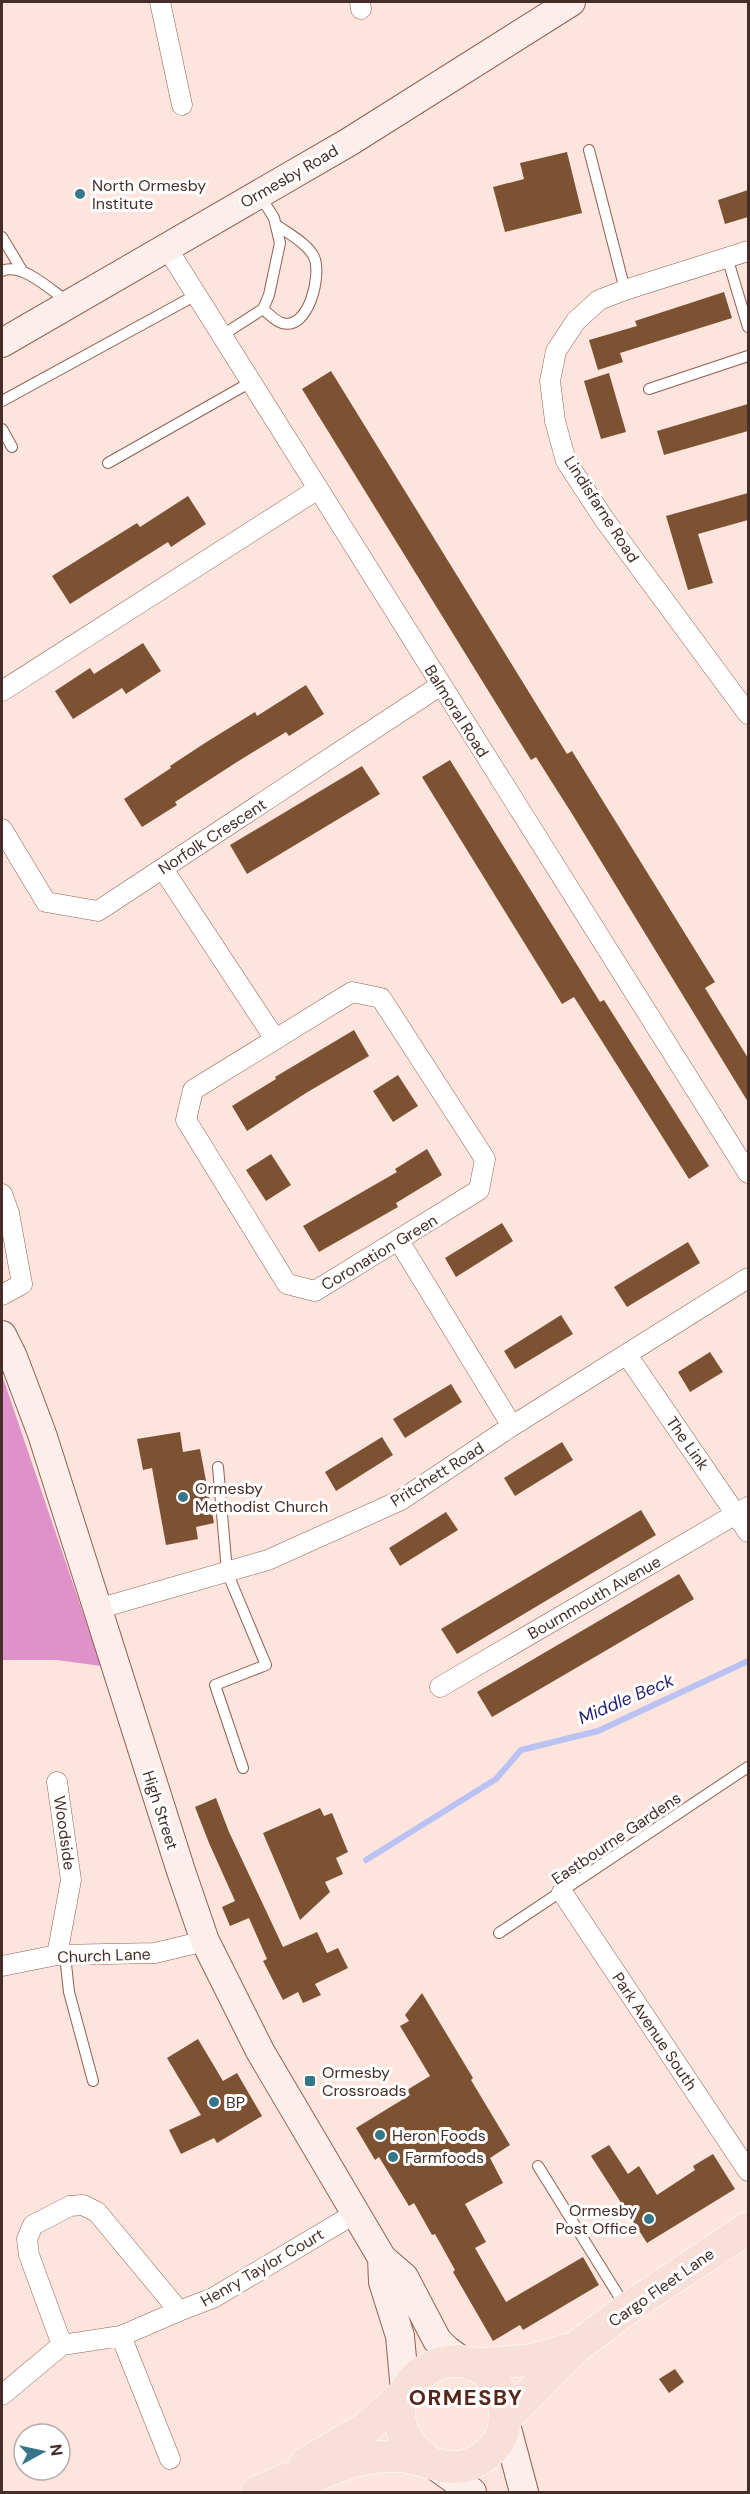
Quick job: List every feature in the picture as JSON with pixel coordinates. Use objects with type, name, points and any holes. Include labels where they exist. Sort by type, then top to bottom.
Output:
[{"type":"main road","name":"Ormesby Road","points":[[2,343],[349,142],[571,2]]},
{"type":"main road","name":"High Street","points":[[2,1335],[13,1357],[42,1434],[177,1860],[205,1941],[260,2051],[382,2258],[404,2277],[437,2340],[447,2350],[469,2364]]},
{"type":"main road","name":"Cargo Fleet Lane","points":[[505,2420],[575,2348],[627,2309],[748,2228]]},
{"type":"main road","name":"High Street","points":[[382,2258],[383,2282],[400,2336],[404,2393]]},
{"type":"main road","name":"Cargo Fleet Lane","points":[[469,2364],[515,2362],[575,2348]]},
{"type":"main road","points":[[258,2493],[291,2478],[309,2461],[366,2428],[404,2393],[415,2376],[430,2366],[447,2361],[469,2364],[487,2374],[498,2387],[504,2402],[505,2420],[524,2493]]},
{"type":"main road","points":[[404,2393],[400,2410],[401,2426],[411,2446],[472,2493]]},
{"type":"main road","points":[[291,2478],[314,2476],[366,2458],[396,2456],[455,2467],[478,2461],[496,2444],[505,2420]]},
{"type":"street","points":[[160,2],[182,105]]},
{"type":"street","name":"Balmoral Road","points":[[166,248],[748,1173]]},
{"type":"street","name":"Lindisfarne Road","points":[[748,251],[599,300],[576,321],[556,351],[550,381],[555,421],[566,461],[604,519],[748,714]]},
{"type":"street","points":[[2,691],[318,489]]},
{"type":"street","name":"Norfolk Crescent","points":[[2,829],[46,902],[98,911],[441,686]]},
{"type":"street","points":[[163,868],[275,1039]]},
{"type":"street","name":"Coronation Green","points":[[352,992],[381,998],[485,1159],[479,1190],[315,1291],[287,1284],[238,1208],[186,1120],[193,1090],[275,1039],[352,992]]},
{"type":"street","points":[[2,1194],[9,1213],[22,1284],[2,1294]]},
{"type":"street","points":[[399,1241],[512,1426]]},
{"type":"street","name":"Pritchett Road","points":[[98,1609],[268,1560],[401,1500],[512,1426],[748,1278]]},
{"type":"street","name":"The Link","points":[[627,1355],[743,1510],[748,1532]]},
{"type":"street","name":"Bournmouth Avenue","points":[[440,1687],[743,1510]]},
{"type":"street","name":"Woodside","points":[[57,1782],[71,1880],[61,1955]]},
{"type":"street","name":"Park Avenue South","points":[[562,1892],[748,2171]]},
{"type":"street","name":"Church Lane","points":[[2,1966],[61,1955],[154,1953],[205,1941]]},
{"type":"street","points":[[62,2345],[29,2255],[27,2239],[33,2225],[70,2206],[83,2205],[97,2212],[179,2311]]},
{"type":"street","name":"Henry Taylor Court","points":[[121,2336],[213,2298],[356,2213]]},
{"type":"street","points":[[2,2395],[62,2345],[121,2336],[170,2459]]},
{"type":"lane","points":[[589,150],[625,290]]},
{"type":"lane","points":[[259,194],[278,226],[309,250],[314,257],[317,269],[308,308],[302,318],[290,324],[280,323],[263,309]]},
{"type":"lane","points":[[221,336],[263,309],[276,267],[280,243],[278,226]]},
{"type":"lane","points":[[2,237],[23,272]]},
{"type":"lane","points":[[727,257],[748,327]]},
{"type":"lane","points":[[2,272],[7,269],[23,272],[71,304]]},
{"type":"lane","points":[[2,401],[196,295]]},
{"type":"lane","points":[[650,389],[748,356]]},
{"type":"lane","points":[[108,463],[251,382]]},
{"type":"lane","points":[[2,429],[12,447]]},
{"type":"lane","points":[[218,1467],[227,1572],[266,1665],[215,1685],[243,1768]]},
{"type":"lane","name":"Eastbourne Gardens","points":[[499,1933],[748,1767]]},
{"type":"lane","points":[[61,1955],[93,2081]]},
{"type":"lane","points":[[538,2166],[627,2309]]},
{"type":"shaded area","points":[[2,1375],[101,1666],[57,1660],[2,1660]]},
{"type":"building","points":[[567,152],[582,213],[505,232],[493,187],[524,179],[520,163]]},
{"type":"building","points":[[748,190],[748,217],[725,224],[718,200]]},
{"type":"building","points":[[724,292],[732,318],[620,353],[623,362],[598,370],[589,340],[637,326],[635,321]]},
{"type":"building","points":[[331,371],[567,754],[572,751],[715,982],[705,988],[748,1058],[748,1102],[574,817],[536,757],[531,760],[302,389]]},
{"type":"building","points":[[609,373],[626,432],[601,439],[584,381]]},
{"type":"building","points":[[748,404],[748,431],[664,455],[657,431]]},
{"type":"building","points":[[748,493],[748,520],[698,534],[713,583],[688,590],[666,516]]},
{"type":"building","points":[[188,496],[206,524],[171,547],[168,542],[70,604],[52,576],[137,523],[140,527]]},
{"type":"building","points":[[143,643],[161,671],[126,694],[122,688],[73,719],[55,691],[90,668],[94,674]]},
{"type":"building","points":[[306,685],[324,714],[289,736],[286,732],[237,762],[175,802],[177,805],[142,827],[124,799],[205,743],[255,712],[257,716]]},
{"type":"building","points":[[450,760],[600,1002],[604,1000],[709,1166],[689,1179],[574,997],[562,1004],[422,777]]},
{"type":"building","points":[[362,766],[380,794],[247,874],[230,845]]},
{"type":"building","points":[[354,1030],[369,1056],[247,1131],[232,1106],[276,1079],[275,1077]]},
{"type":"building","points":[[398,1075],[418,1106],[393,1122],[373,1091]]},
{"type":"building","points":[[427,1149],[442,1175],[396,1203],[398,1207],[319,1252],[303,1226],[397,1172],[395,1169]]},
{"type":"building","points":[[271,1154],[291,1185],[266,1201],[246,1170]]},
{"type":"building","points":[[502,1223],[513,1241],[456,1277],[445,1258]]},
{"type":"building","points":[[688,1242],[700,1263],[627,1307],[614,1287]]},
{"type":"building","points":[[561,1315],[573,1334],[515,1369],[504,1351]]},
{"type":"building","points":[[710,1352],[723,1372],[690,1392],[678,1372]]},
{"type":"building","points":[[451,1384],[462,1402],[405,1438],[393,1419]]},
{"type":"building","name":"Ormesby Methodist Church","points":[[180,1432],[183,1452],[200,1449],[214,1523],[196,1527],[198,1539],[166,1545],[152,1468],[143,1470],[137,1439]]},
{"type":"building","points":[[382,1437],[393,1455],[336,1491],[325,1472]]},
{"type":"building","points":[[562,1442],[573,1460],[515,1496],[504,1478]]},
{"type":"building","points":[[641,1510],[656,1535],[457,1654],[441,1629]]},
{"type":"building","points":[[446,1512],[458,1530],[400,1566],[389,1548]]},
{"type":"building","points":[[679,1574],[694,1599],[492,1717],[477,1692]]},
{"type":"building","points":[[216,1798],[229,1832],[283,1947],[317,1932],[327,1953],[338,1948],[348,1968],[315,1984],[321,1995],[303,2003],[298,1992],[283,2000],[263,1961],[267,1959],[249,1918],[230,1926],[222,1907],[235,1901],[195,1807]]},
{"type":"building","points":[[320,1808],[324,1816],[332,1813],[348,1852],[336,1858],[343,1874],[325,1882],[330,1892],[300,1920],[263,1833]]},
{"type":"building","points":[[422,1993],[510,2145],[490,2158],[503,2183],[465,2204],[486,2242],[475,2248],[506,2302],[583,2257],[599,2285],[523,2330],[520,2325],[493,2341],[453,2272],[455,2270],[435,2234],[432,2235],[414,2203],[409,2206],[379,2157],[375,2160],[356,2128],[410,2095],[407,2090],[430,2076],[400,2026],[409,2021],[405,2015]]},
{"type":"building","points":[[198,2039],[223,2081],[237,2073],[262,2116],[217,2143],[214,2138],[181,2154],[169,2130],[201,2115],[167,2058]]},
{"type":"building","points":[[609,2145],[628,2174],[639,2166],[657,2195],[695,2170],[693,2166],[713,2154],[735,2189],[647,2243],[591,2156]]},
{"type":"building","points":[[675,2369],[684,2382],[669,2393],[659,2379]]},
{"type":"waterway","name":"Middle Beck","points":[[366,1860],[496,1779],[521,1750],[598,1731],[748,1661]]},
{"type":"place","name":"North Ormesby Institute","points":[[80,194]]},
{"type":"place","name":"Ormesby Methodist Church","points":[[183,1497]]},
{"type":"place","name":"Ormesby Crossroads","points":[[310,2081]]},
{"type":"place","name":"BP","points":[[214,2102]]},
{"type":"place","name":"Heron Foods","points":[[380,2135]]},
{"type":"place","name":"Farmfoods","points":[[393,2157]]},
{"type":"place","name":"Ormesby Post Office","points":[[649,2219]]},
{"type":"district","name":"ORMESBY","points":[[466,2397]]}]
